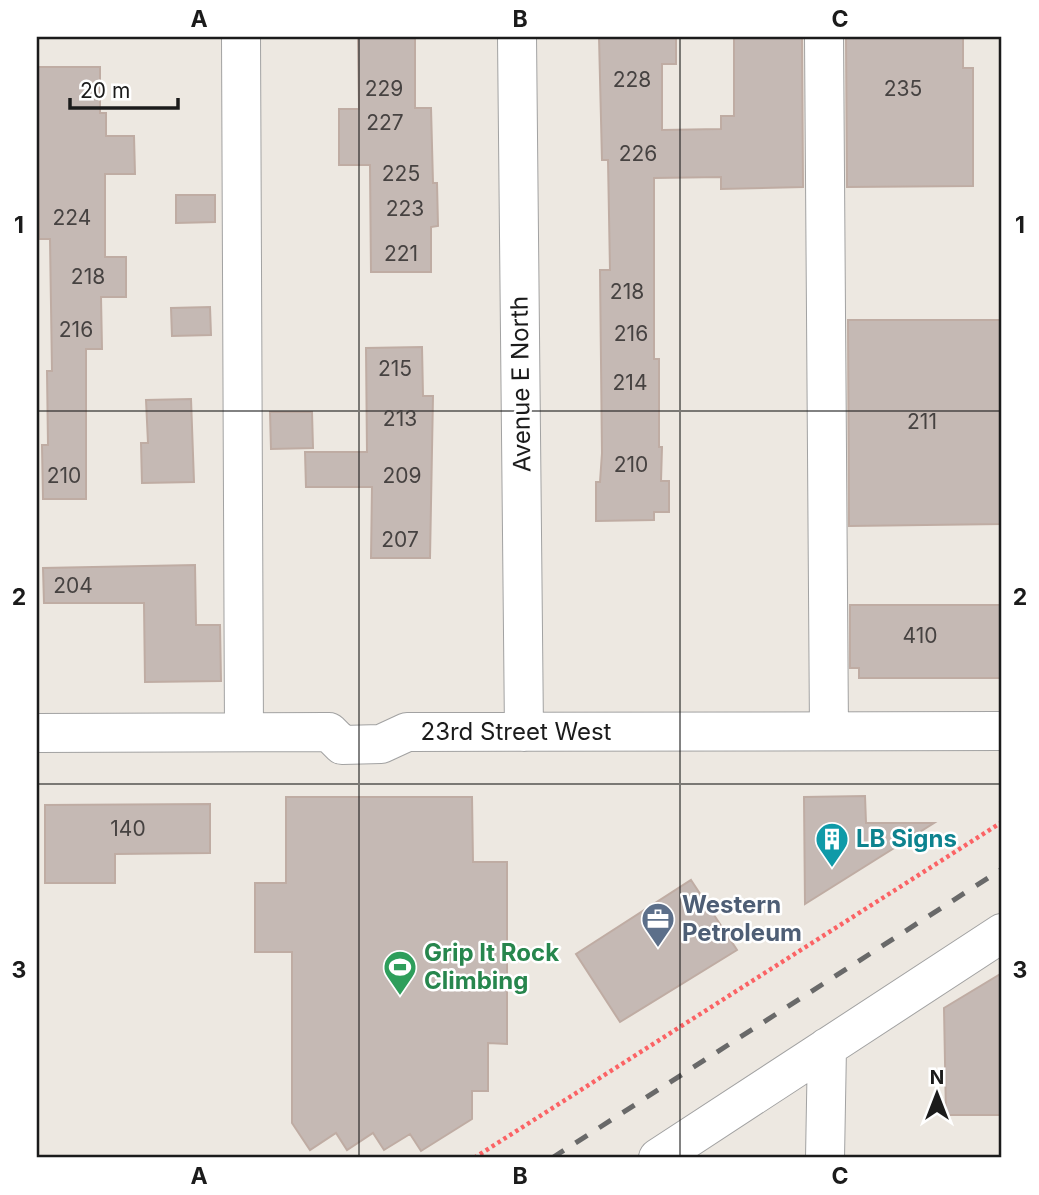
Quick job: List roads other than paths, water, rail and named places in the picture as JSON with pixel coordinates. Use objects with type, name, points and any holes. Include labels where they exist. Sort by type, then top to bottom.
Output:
[{"type":"street","points":[[241,37],[244,733]]},
{"type":"street","name":"Avenue E North","points":[[517,37],[524,732]]},
{"type":"street","points":[[824,37],[829,731]]},
{"type":"street","name":"23rd Street West","points":[[37,733],[329,732],[342,744],[381,744],[407,732],[1002,731]]},
{"type":"street","points":[[658,1158],[1002,933]]},
{"type":"street","points":[[825,1158],[827,1047]]},
{"type":"railway","points":[[552,1158],[1002,869]]},
{"type":"place","name":"LB Signs","points":[[832,869]]},
{"type":"place","name":"Western Petroleum","points":[[658,949]]},
{"type":"place","name":"Grip It Rock Climbing","points":[[400,997]]}]
